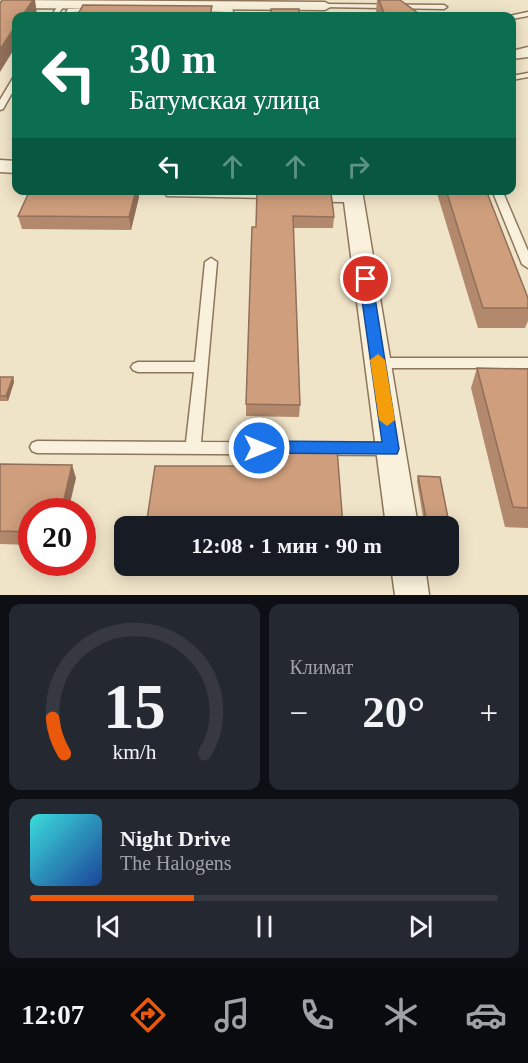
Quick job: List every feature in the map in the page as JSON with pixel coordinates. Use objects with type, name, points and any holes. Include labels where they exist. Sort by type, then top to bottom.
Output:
[{"type":"street","points":[[0,4],[62,11],[325,8]]},
{"type":"street","points":[[352,195],[401,516]]},
{"type":"street","points":[[409,576],[412,595]]},
{"type":"lane","points":[[325,8],[443,4]]},
{"type":"lane","points":[[62,11],[230,10],[230,12]]},
{"type":"lane","points":[[0,107],[12,87]]},
{"type":"lane","points":[[499,195],[528,264]]},
{"type":"lane","points":[[193,448],[211,262]]},
{"type":"lane","points":[[378,363],[528,363]]},
{"type":"lane","points":[[138,367],[201,367]]},
{"type":"lane","points":[[37,447],[391,449]]},
{"type":"building","points":[[2,0],[33,0],[25,12],[12,12],[12,31],[0,49],[0,3]]},
{"type":"building","points":[[379,0],[400,0],[416,12],[384,12]]},
{"type":"building","points":[[83,5],[212,6],[211,12],[79,12]]},
{"type":"building","points":[[271,9],[299,9],[299,12],[271,12]]},
{"type":"building","points":[[28,195],[135,195],[129,217],[18,216]]},
{"type":"building","points":[[257,195],[331,195],[334,217],[293,216],[300,405],[246,404],[252,227],[256,227]]},
{"type":"building","points":[[448,195],[488,195],[528,298],[528,308],[483,308]]},
{"type":"building","points":[[477,368],[528,369],[528,508],[513,507]]},
{"type":"building","points":[[0,377],[13,377],[6,396],[0,396]]},
{"type":"building","points":[[260,449],[337,449],[342,516],[148,516],[155,466],[260,466]]},
{"type":"building","points":[[0,464],[72,465],[64,498],[18,498],[18,532],[0,531]]},
{"type":"building","points":[[418,476],[440,477],[448,516],[426,516]]},
{"type":"slow traffic","points":[[378,360],[387,420]]},
{"type":"route","points":[[259,448],[391,449],[366,279]]}]
